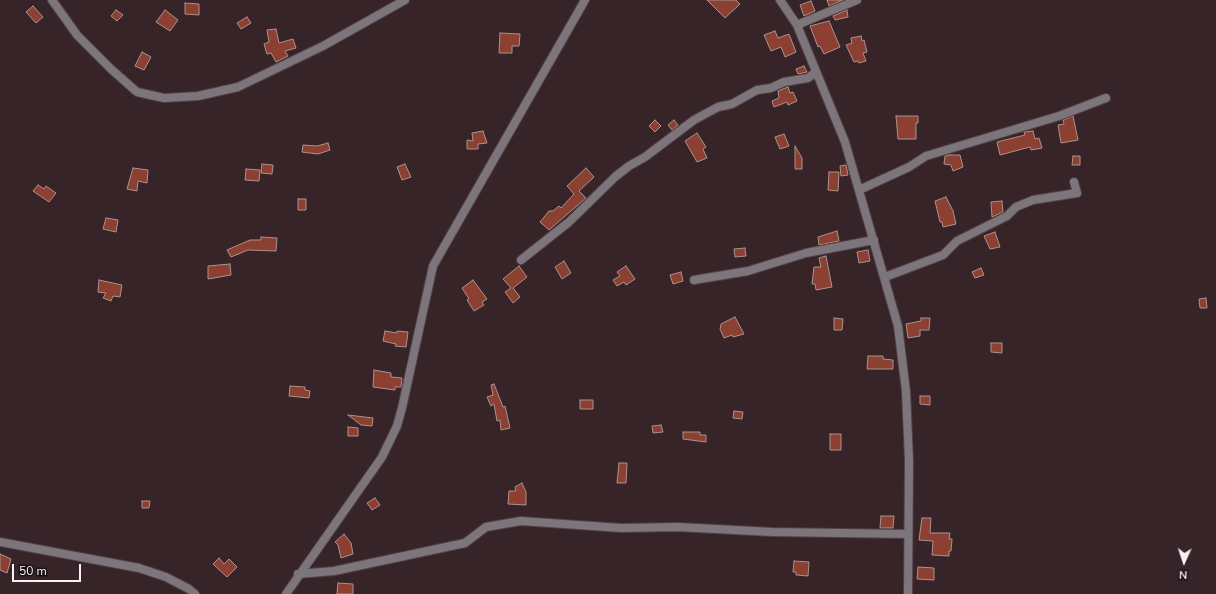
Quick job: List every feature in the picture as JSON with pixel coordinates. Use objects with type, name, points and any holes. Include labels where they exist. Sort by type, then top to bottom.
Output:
[{"type":"street","points":[[52,0],[78,35],[137,92],[164,98],[198,96],[238,87],[323,46],[393,3],[405,0]]},
{"type":"street","points":[[286,594],[298,574],[359,492],[382,456],[396,426],[402,408],[433,266],[585,0]]},
{"type":"street","points":[[780,0],[797,25],[845,142],[898,326],[906,391],[909,461],[908,594]]},
{"type":"street","points":[[797,25],[857,0]]},
{"type":"street","points":[[521,260],[569,222],[615,177],[629,166],[645,157],[694,120],[718,107],[732,104],[757,90],[771,88],[784,82],[808,78],[816,72]]},
{"type":"street","points":[[859,190],[908,167],[926,156],[1059,116],[1106,98]]},
{"type":"street","points":[[885,277],[944,255],[957,241],[1007,216],[1016,207],[1033,200],[1077,193],[1074,182]]},
{"type":"street","points":[[694,280],[748,271],[806,253],[874,240]]},
{"type":"street","points":[[298,574],[334,571],[465,543],[486,527],[521,521],[621,528],[678,527],[772,532],[908,534]]},
{"type":"street","points":[[0,542],[139,568],[166,577],[189,589],[194,594]]},
{"type":"building","points":[[707,0],[736,0],[740,4],[725,18]]},
{"type":"building","points":[[827,0],[843,0],[829,6]]},
{"type":"building","points":[[811,1],[815,11],[804,16],[800,5]]},
{"type":"building","points":[[185,3],[199,4],[199,15],[185,14]]},
{"type":"building","points":[[33,6],[43,17],[36,23],[26,12]]},
{"type":"building","points":[[116,10],[123,15],[117,21],[111,16]]},
{"type":"building","points":[[165,10],[178,20],[170,31],[156,22]]},
{"type":"building","points":[[847,10],[848,17],[835,20],[833,16]]},
{"type":"building","points":[[247,17],[251,23],[241,29],[237,23]]},
{"type":"building","points":[[829,21],[840,47],[824,54],[820,46],[818,47],[810,26]]},
{"type":"building","points":[[276,29],[279,43],[293,39],[296,48],[285,51],[288,56],[276,62],[271,53],[267,54],[264,44],[269,42],[267,30]]},
{"type":"building","points":[[775,31],[778,38],[789,34],[796,52],[785,57],[781,47],[771,51],[764,35]]},
{"type":"building","points":[[500,33],[520,34],[519,46],[512,46],[512,53],[499,53]]},
{"type":"building","points":[[861,36],[862,41],[864,40],[867,52],[863,53],[866,61],[859,63],[858,61],[854,62],[846,45],[852,43],[851,38]]},
{"type":"building","points":[[142,52],[151,57],[144,70],[135,66]]},
{"type":"building","points":[[804,66],[807,72],[798,74],[796,69]]},
{"type":"building","points":[[788,87],[790,93],[793,92],[797,101],[788,105],[787,102],[774,107],[772,101],[779,98],[778,91]]},
{"type":"building","points":[[896,116],[918,116],[918,123],[916,123],[916,139],[898,139]]},
{"type":"building","points":[[1073,116],[1078,140],[1061,143],[1058,125],[1064,124],[1063,120]]},
{"type":"building","points":[[655,120],[661,126],[655,132],[649,126]]},
{"type":"building","points":[[674,120],[678,125],[672,130],[668,125]]},
{"type":"building","points":[[483,131],[487,143],[478,144],[478,149],[467,149],[467,140],[473,141],[472,133]]},
{"type":"building","points":[[1033,131],[1035,139],[1039,138],[1042,148],[1031,150],[1030,147],[1000,155],[997,142],[1025,135],[1024,132]]},
{"type":"building","points":[[697,133],[706,147],[703,149],[707,158],[697,162],[685,141]]},
{"type":"building","points":[[784,134],[789,146],[780,149],[775,137]]},
{"type":"building","points":[[328,143],[330,150],[318,154],[302,152],[303,145],[317,146]]},
{"type":"building","points":[[795,146],[802,158],[802,169],[795,169]]},
{"type":"building","points":[[960,155],[963,167],[953,171],[951,165],[944,164],[945,156]]},
{"type":"building","points":[[1073,156],[1080,156],[1080,165],[1072,165]]},
{"type":"building","points":[[262,164],[273,165],[272,174],[261,173]]},
{"type":"building","points":[[405,164],[411,177],[402,180],[397,167]]},
{"type":"building","points":[[846,165],[848,175],[841,176],[840,166]]},
{"type":"building","points":[[133,168],[148,170],[147,183],[138,181],[137,191],[127,189]]},
{"type":"building","points":[[586,168],[594,177],[579,191],[586,198],[549,230],[540,222],[549,211],[553,211],[559,206],[561,208],[574,194],[567,186]]},
{"type":"building","points":[[246,169],[260,170],[259,181],[245,180]]},
{"type":"building","points":[[829,172],[839,172],[838,191],[828,190]]},
{"type":"building","points":[[38,185],[44,189],[46,186],[56,193],[49,202],[33,191]]},
{"type":"building","points":[[946,197],[953,211],[956,224],[943,227],[942,222],[940,222],[935,201]]},
{"type":"building","points":[[298,199],[306,199],[306,210],[298,210]]},
{"type":"building","points":[[1002,201],[1003,212],[992,217],[991,202]]},
{"type":"building","points":[[106,218],[118,220],[116,232],[103,229]]},
{"type":"building","points":[[837,231],[839,241],[819,245],[818,237]]},
{"type":"building","points":[[995,232],[1000,247],[990,249],[984,236]]},
{"type":"building","points":[[261,237],[277,238],[276,251],[248,250],[231,257],[227,250],[250,240],[261,240]]},
{"type":"building","points":[[745,248],[746,256],[735,257],[734,249]]},
{"type":"building","points":[[868,250],[870,261],[859,263],[857,252]]},
{"type":"building","points":[[826,256],[832,287],[816,290],[815,284],[812,284],[814,267],[821,267],[819,258]]},
{"type":"building","points":[[564,261],[571,273],[562,279],[555,267]]},
{"type":"building","points":[[230,264],[231,275],[208,279],[208,266]]},
{"type":"building","points":[[519,266],[527,277],[513,288],[520,297],[513,303],[505,292],[511,288],[503,279]]},
{"type":"building","points":[[626,266],[635,279],[626,285],[624,282],[617,286],[613,280],[620,276],[617,272]]},
{"type":"building","points":[[981,268],[984,275],[975,278],[972,272]]},
{"type":"building","points":[[681,272],[683,281],[673,284],[670,275]]},
{"type":"building","points":[[99,280],[122,285],[120,297],[113,296],[111,301],[103,298],[106,293],[98,292]]},
{"type":"building","points":[[473,280],[487,299],[482,302],[484,305],[474,311],[462,288]]},
{"type":"building","points":[[1206,298],[1207,308],[1200,308],[1199,299]]},
{"type":"building","points":[[735,317],[744,334],[733,337],[732,335],[724,338],[720,329],[721,324]]},
{"type":"building","points":[[834,318],[843,319],[842,330],[834,330]]},
{"type":"building","points":[[921,318],[930,318],[929,330],[920,330],[920,336],[908,338],[906,324],[921,321]]},
{"type":"building","points":[[385,331],[397,333],[397,331],[408,332],[406,347],[395,346],[396,344],[383,341]]},
{"type":"building","points":[[991,343],[1002,343],[1002,353],[991,352]]},
{"type":"building","points":[[868,356],[883,356],[883,359],[893,360],[893,369],[867,369]]},
{"type":"building","points":[[374,370],[391,373],[391,377],[402,378],[401,387],[395,387],[395,390],[373,387]]},
{"type":"building","points":[[494,384],[503,407],[505,406],[510,428],[501,430],[500,420],[497,421],[494,404],[491,406],[487,397],[493,395],[491,385]]},
{"type":"building","points":[[290,386],[305,387],[305,390],[310,391],[309,398],[289,396]]},
{"type":"building","points":[[920,396],[930,396],[930,405],[920,404]]},
{"type":"building","points":[[580,400],[593,400],[593,409],[580,409]]},
{"type":"building","points":[[734,411],[743,412],[742,419],[733,418]]},
{"type":"building","points":[[348,415],[373,418],[372,426],[361,425]]},
{"type":"building","points":[[661,425],[663,432],[653,433],[652,426]]},
{"type":"building","points":[[348,427],[358,428],[358,436],[348,436]]},
{"type":"building","points":[[683,432],[700,432],[700,435],[706,435],[706,442],[683,439]]},
{"type":"building","points":[[830,434],[841,434],[841,450],[830,450]]},
{"type":"building","points":[[619,463],[627,463],[626,483],[617,483]]},
{"type":"building","points":[[522,483],[526,492],[526,505],[508,504],[509,491],[516,491],[515,487]]},
{"type":"building","points":[[375,498],[380,505],[372,510],[367,503]]},
{"type":"building","points":[[142,501],[150,501],[149,508],[142,508]]},
{"type":"building","points":[[881,516],[894,516],[893,528],[880,528]]},
{"type":"building","points":[[922,518],[931,518],[930,533],[950,533],[949,539],[952,539],[949,556],[932,555],[933,541],[919,540]]},
{"type":"building","points":[[344,534],[351,543],[353,554],[341,558],[338,545],[335,542]]},
{"type":"building","points":[[0,554],[11,559],[7,573],[0,570]]},
{"type":"building","points":[[219,558],[224,564],[229,559],[237,567],[227,577],[213,564]]},
{"type":"building","points":[[794,561],[809,562],[808,576],[796,575],[796,572],[793,572]]},
{"type":"building","points":[[918,567],[934,568],[934,580],[917,579]]},
{"type":"building","points":[[338,583],[353,584],[353,594],[337,594]]}]
